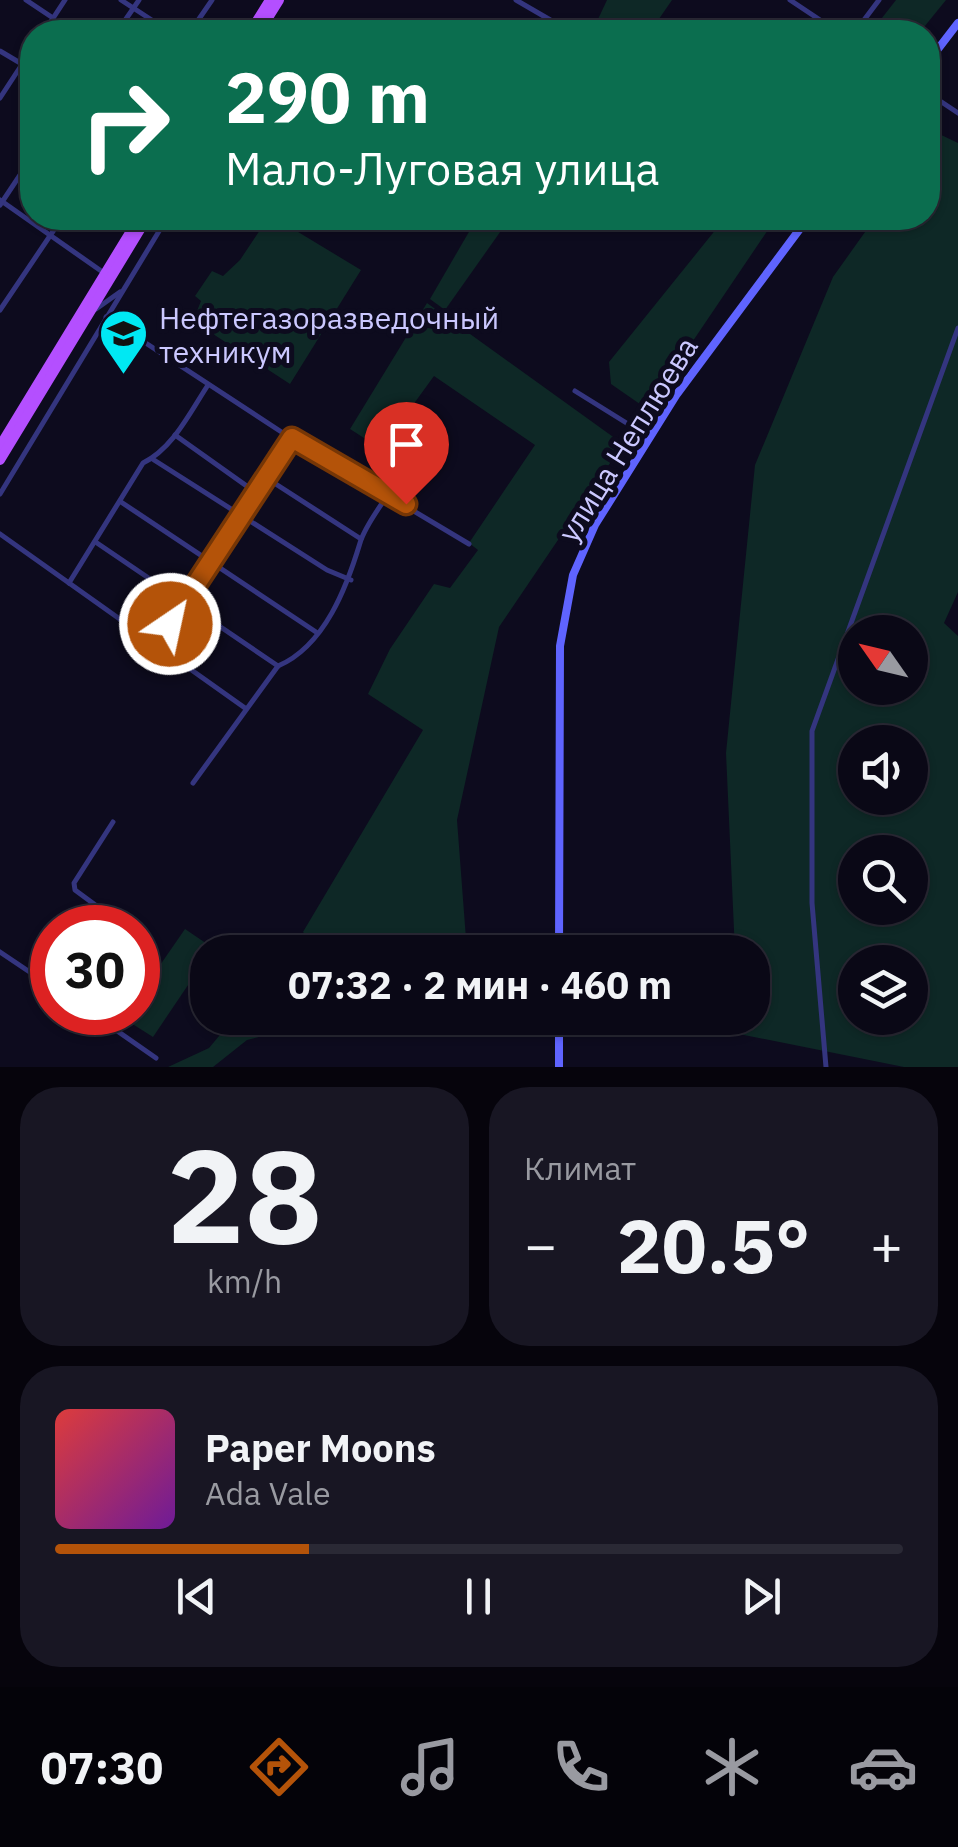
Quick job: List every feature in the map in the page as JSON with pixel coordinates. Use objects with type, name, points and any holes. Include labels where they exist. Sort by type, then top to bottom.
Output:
[{"type":"main road","points":[[940,46],[958,22]]},
{"type":"main road","points":[[0,446],[131,230]]},
{"type":"main road","points":[[0,460],[141,230]]},
{"type":"main road","name":"улица Неплюева","points":[[559,935],[562,614],[588,538],[649,437],[708,349],[799,230]]},
{"type":"main road","points":[[558,1067],[559,1035]]},
{"type":"street","points":[[26,0],[53,18],[65,0]]},
{"type":"street","points":[[122,0],[152,20]]},
{"type":"street","points":[[125,20],[139,0]]},
{"type":"street","points":[[516,0],[551,20]]},
{"type":"street","points":[[790,0],[820,20]]},
{"type":"street","points":[[0,98],[20,68]]},
{"type":"street","points":[[1,202],[20,174]]},
{"type":"street","points":[[43,230],[105,273]]},
{"type":"street","points":[[0,310],[54,230]]},
{"type":"street","points":[[0,494],[160,230]]},
{"type":"street","points":[[90,313],[122,291]]},
{"type":"street","points":[[106,317],[292,438],[468,544]]},
{"type":"street","points":[[826,1067],[812,903],[812,731],[958,328]]},
{"type":"street","points":[[69,583],[144,463],[154,460],[175,435],[209,384]]},
{"type":"street","points":[[575,391],[649,437]]},
{"type":"street","points":[[38,398],[57,399]]},
{"type":"street","points":[[175,435],[258,494]]},
{"type":"street","points":[[155,645],[244,516],[292,438]]},
{"type":"street","points":[[154,460],[351,580]]},
{"type":"street","points":[[268,479],[361,539]]},
{"type":"street","points":[[194,784],[245,708],[278,666],[289,661],[316,632],[351,580],[361,539],[388,494]]},
{"type":"street","points":[[121,502],[316,632]]},
{"type":"street","points":[[0,534],[245,708]]},
{"type":"street","points":[[97,543],[278,666]]},
{"type":"street","points":[[95,905],[75,890],[74,883],[113,822]]},
{"type":"street","points":[[0,952],[30,972]]},
{"type":"street","points":[[123,1035],[156,1058]]},
{"type":"green space","points":[[607,0],[672,0],[658,20],[598,20]]},
{"type":"green space","points":[[896,0],[946,0],[930,20],[880,20]]},
{"type":"green space","points":[[940,134],[958,143],[958,592],[944,623],[958,636],[958,1067],[904,1067],[744,1035],[770,1035],[770,935],[734,935],[726,753],[755,465],[833,277],[866,230],[940,230]]},
{"type":"green space","points":[[260,230],[295,230],[361,270],[290,384],[193,321],[201,301],[195,296],[212,271],[223,276],[240,260]]},
{"type":"green space","points":[[470,230],[502,230],[445,310],[430,299]]},
{"type":"green space","points":[[715,230],[768,230],[647,409],[611,384],[609,362]]},
{"type":"green space","points":[[427,303],[623,444],[499,627],[457,820],[466,935],[303,932],[423,730],[368,694],[390,649],[434,584],[450,588],[478,550],[469,543],[535,445],[434,376],[381,449],[350,429]]},
{"type":"green space","points":[[185,929],[194,935],[190,935],[190,982],[160,1027],[160,965]]},
{"type":"green space","points":[[220,1035],[267,1035],[247,1040],[213,1067],[168,1067],[209,1048]]},
{"type":"place","name":"Нефтегазоразведочный техникум","points":[[124,376]]},
{"type":"route","points":[[170,624],[292,438],[406,504]]}]
